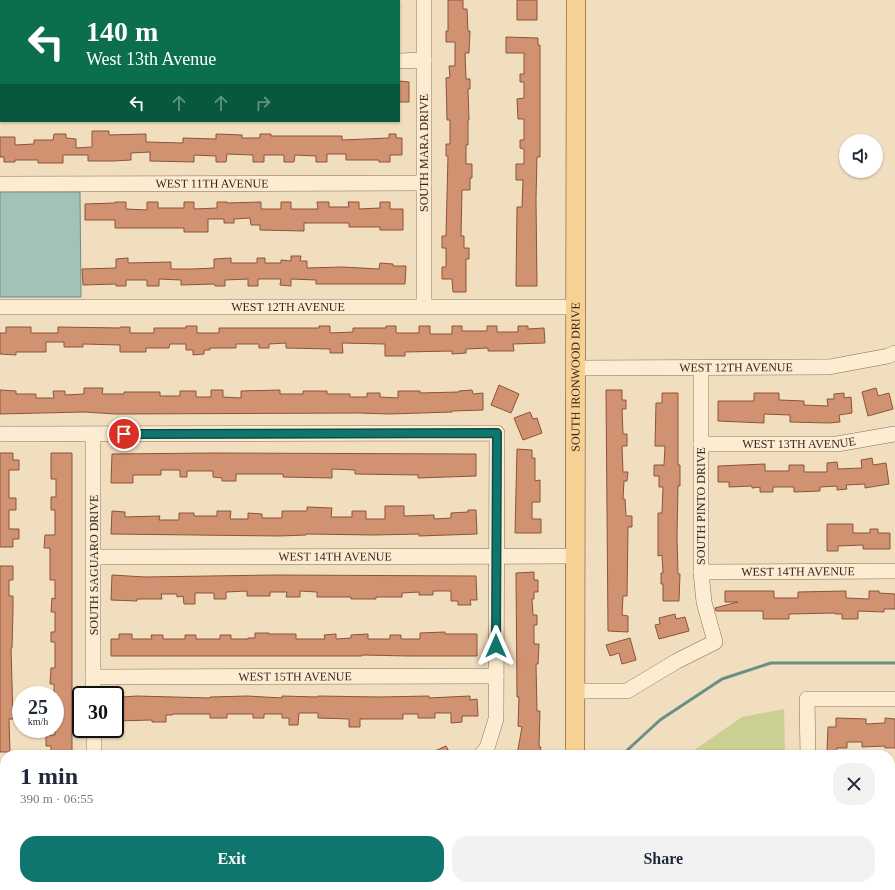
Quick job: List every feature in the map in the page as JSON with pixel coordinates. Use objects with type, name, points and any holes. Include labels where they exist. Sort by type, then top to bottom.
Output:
[{"type":"main road","name":"SOUTH IRONWOOD DRIVE","points":[[576,0],[576,750]]},
{"type":"street","name":"SOUTH MARA DRIVE","points":[[424,0],[424,306]]},
{"type":"street","points":[[400,60],[424,60]]},
{"type":"street","name":"WEST 11TH AVENUE","points":[[0,184],[424,183]]},
{"type":"street","name":"WEST 12TH AVENUE","points":[[0,307],[575,307]]},
{"type":"street","name":"WEST 12TH AVENUE","points":[[576,368],[829,367],[888,356],[895,353]]},
{"type":"street","name":"SOUTH PINTO DRIVE","points":[[575,691],[627,691],[677,661],[715,642],[704,602],[701,572],[701,368]]},
{"type":"street","points":[[0,434],[497,433],[496,720],[488,748],[486,750]]},
{"type":"street","name":"SOUTH SAGUARO DRIVE","points":[[93,434],[94,686]]},
{"type":"street","name":"WEST 13TH AVENUE","points":[[701,444],[837,444],[895,434]]},
{"type":"street","name":"WEST 14TH AVENUE","points":[[94,557],[576,556]]},
{"type":"street","name":"WEST 14TH AVENUE","points":[[701,572],[895,571]]},
{"type":"street","name":"WEST 15TH AVENUE","points":[[93,677],[496,676]]},
{"type":"street","points":[[808,750],[807,699],[895,699]]},
{"type":"street","points":[[94,738],[94,750]]},
{"type":"green space","points":[[784,709],[785,750],[694,750],[742,717]]},
{"type":"shaded area","points":[[0,192],[80,192],[81,297],[0,297]]},
{"type":"building","points":[[448,0],[463,0],[463,9],[467,9],[468,31],[470,31],[469,53],[465,53],[466,79],[470,79],[470,89],[468,89],[469,120],[468,145],[466,145],[466,164],[472,164],[472,178],[470,178],[470,190],[462,190],[461,236],[464,236],[464,248],[469,248],[469,259],[466,259],[466,292],[453,292],[452,279],[442,279],[442,267],[446,267],[446,248],[442,248],[442,236],[446,236],[448,156],[446,156],[446,144],[450,144],[450,120],[447,120],[446,78],[450,77],[449,66],[455,66],[455,42],[446,42],[446,31],[448,31]]},
{"type":"building","points":[[517,0],[537,0],[537,20],[517,20]]},
{"type":"building","points":[[506,37],[538,38],[538,45],[540,45],[540,157],[537,157],[536,199],[537,286],[516,286],[517,207],[522,207],[523,180],[516,180],[516,164],[524,164],[524,149],[520,148],[520,140],[524,140],[524,119],[518,119],[517,99],[524,98],[524,82],[520,82],[520,74],[524,74],[524,53],[506,53]]},
{"type":"building","points":[[400,81],[409,82],[409,102],[400,102]]},
{"type":"building","points":[[92,131],[109,131],[109,135],[146,134],[146,142],[183,143],[183,138],[216,139],[216,134],[242,135],[242,138],[260,138],[260,134],[271,134],[271,136],[342,136],[342,140],[389,138],[389,134],[396,134],[396,138],[402,138],[402,155],[390,155],[390,162],[379,162],[379,160],[346,160],[346,154],[327,154],[327,162],[316,162],[316,156],[295,155],[294,162],[284,162],[284,155],[264,155],[264,162],[253,162],[253,155],[227,154],[226,162],[216,162],[216,156],[194,155],[194,162],[150,161],[150,152],[131,153],[131,160],[114,161],[88,161],[88,155],[63,155],[63,163],[38,163],[38,160],[15,160],[15,162],[4,162],[4,157],[0,157],[0,137],[15,137],[15,145],[34,144],[34,140],[53,140],[54,134],[66,134],[66,138],[76,139],[76,148],[92,147]]},
{"type":"building","points":[[126,202],[126,209],[147,210],[147,202],[158,202],[158,208],[184,208],[184,202],[194,202],[194,209],[217,208],[217,202],[261,202],[261,209],[281,209],[281,202],[291,202],[291,209],[318,209],[317,202],[329,202],[329,207],[349,207],[348,202],[359,202],[359,209],[380,208],[380,202],[390,202],[390,209],[403,209],[403,230],[380,230],[380,227],[349,227],[349,223],[304,223],[304,231],[260,230],[260,225],[251,225],[250,218],[234,219],[234,223],[224,223],[224,219],[208,219],[208,232],[184,232],[184,228],[115,228],[115,220],[85,220],[85,204]]},
{"type":"building","points":[[291,256],[301,256],[300,261],[307,261],[307,268],[342,267],[379,269],[380,263],[393,264],[393,266],[406,266],[405,284],[316,284],[316,280],[291,279],[291,286],[280,285],[281,279],[258,279],[258,286],[248,286],[248,279],[225,280],[225,286],[215,286],[214,284],[181,285],[181,280],[159,279],[159,286],[147,286],[147,280],[126,280],[126,286],[116,286],[116,284],[83,285],[82,269],[116,268],[116,259],[128,258],[128,263],[171,262],[171,269],[193,269],[214,268],[214,259],[231,258],[231,263],[257,263],[257,258],[265,258],[265,263],[281,263],[281,260],[291,261]]},
{"type":"building","points":[[186,326],[197,326],[197,333],[219,333],[219,328],[319,328],[319,326],[330,326],[330,333],[353,332],[353,328],[386,328],[386,326],[396,326],[396,333],[419,333],[419,326],[430,326],[430,334],[452,334],[452,326],[462,326],[462,331],[487,331],[487,326],[497,326],[497,332],[518,332],[518,326],[528,326],[528,329],[544,328],[545,343],[513,344],[514,351],[488,351],[488,348],[466,349],[466,353],[452,354],[452,351],[405,352],[405,356],[385,356],[385,344],[342,343],[343,353],[330,353],[330,349],[286,348],[286,343],[269,344],[269,348],[259,348],[259,344],[236,344],[236,348],[210,348],[210,350],[204,350],[204,354],[193,355],[193,350],[186,350],[186,344],[170,344],[169,348],[146,348],[146,352],[120,352],[120,345],[83,344],[83,347],[64,347],[64,342],[46,342],[46,352],[16,352],[16,355],[0,354],[0,333],[6,333],[6,327],[31,327],[31,333],[58,333],[58,327],[130,327],[130,333],[154,333],[154,328],[186,328]]},
{"type":"building","points":[[499,385],[519,394],[511,413],[491,405]]},
{"type":"building","points":[[84,388],[103,388],[102,394],[124,394],[124,392],[160,392],[160,396],[180,396],[180,391],[196,391],[196,397],[211,397],[211,390],[223,390],[223,397],[241,398],[241,391],[280,390],[280,394],[303,394],[303,391],[327,391],[327,394],[350,394],[350,397],[367,397],[367,393],[380,393],[380,397],[398,398],[398,391],[420,391],[420,393],[459,392],[472,390],[473,394],[483,393],[483,410],[389,414],[116,414],[84,412],[0,414],[0,390],[16,391],[16,394],[36,394],[36,398],[54,398],[53,391],[65,391],[65,395],[84,394]]},
{"type":"building","points":[[876,388],[878,396],[889,393],[893,409],[868,416],[862,392]]},
{"type":"building","points":[[606,390],[622,390],[622,400],[626,400],[626,409],[622,409],[623,434],[627,434],[627,446],[622,446],[623,472],[628,472],[627,481],[624,481],[623,499],[625,499],[626,516],[632,516],[632,527],[628,527],[627,596],[623,596],[622,615],[628,616],[628,632],[608,631]]},
{"type":"building","points":[[662,393],[678,393],[678,465],[680,465],[680,486],[678,486],[677,537],[678,574],[680,574],[679,601],[663,601],[663,584],[661,584],[661,573],[663,573],[662,555],[658,556],[658,513],[662,513],[663,487],[659,487],[659,476],[654,476],[654,465],[664,465],[665,446],[655,446],[656,403],[662,403]]},
{"type":"building","points":[[754,393],[779,393],[779,400],[804,401],[804,405],[828,406],[827,399],[834,399],[834,394],[844,393],[844,398],[851,397],[852,413],[839,415],[840,422],[829,423],[790,422],[790,415],[764,414],[764,423],[718,421],[718,401],[754,401]]},
{"type":"building","points":[[530,412],[533,419],[537,418],[542,433],[523,440],[514,418]]},
{"type":"building","points":[[517,449],[532,450],[532,458],[535,458],[535,481],[540,480],[540,502],[532,502],[532,519],[541,519],[541,533],[515,533]]},
{"type":"building","points":[[0,453],[13,453],[13,460],[19,460],[19,470],[9,470],[9,498],[16,498],[16,510],[9,510],[9,529],[19,529],[19,539],[13,539],[13,547],[0,547]]},
{"type":"building","points":[[51,453],[72,453],[72,750],[51,750],[51,746],[46,746],[46,738],[64,738],[64,686],[54,686],[54,684],[50,684],[51,668],[55,668],[55,642],[51,642],[51,632],[55,632],[55,612],[51,612],[52,598],[55,599],[55,580],[50,580],[50,548],[44,548],[45,535],[55,535],[55,510],[51,510],[51,497],[56,497],[56,479],[51,479]]},
{"type":"building","points":[[112,454],[476,454],[476,476],[418,478],[418,475],[355,474],[355,470],[332,469],[332,478],[283,477],[283,474],[236,474],[236,481],[222,481],[222,478],[213,477],[213,471],[187,471],[187,477],[180,477],[180,470],[161,470],[161,475],[133,475],[133,483],[111,483]]},
{"type":"building","points":[[872,458],[873,465],[886,463],[889,484],[865,488],[865,484],[846,485],[847,489],[837,490],[837,486],[820,487],[820,491],[794,492],[794,487],[773,487],[773,492],[760,492],[760,487],[729,487],[729,482],[718,482],[718,466],[765,464],[765,471],[789,471],[789,465],[804,465],[804,472],[827,472],[827,463],[837,462],[838,469],[862,468],[861,460]]},
{"type":"building","points":[[385,506],[404,506],[404,516],[434,515],[434,519],[451,518],[451,513],[476,510],[477,534],[419,536],[419,534],[306,534],[279,536],[111,534],[112,511],[125,512],[125,517],[160,516],[159,520],[179,520],[179,513],[194,513],[194,516],[217,516],[217,511],[231,511],[230,519],[248,519],[248,513],[262,514],[262,518],[282,518],[282,511],[307,511],[307,507],[332,508],[331,517],[352,517],[352,511],[366,511],[366,519],[385,519]]},
{"type":"building","points":[[827,524],[853,524],[853,533],[870,533],[870,529],[878,529],[878,533],[890,533],[890,549],[863,549],[863,545],[838,546],[838,551],[827,551]]},
{"type":"building","points":[[0,566],[13,566],[13,580],[9,580],[9,596],[13,596],[11,648],[12,719],[9,719],[10,750],[0,750]]},
{"type":"building","points":[[534,572],[534,580],[538,580],[538,592],[534,592],[534,599],[532,599],[533,615],[537,615],[537,625],[534,625],[534,644],[539,644],[538,664],[536,664],[537,711],[540,711],[539,747],[541,747],[540,750],[518,750],[522,727],[518,726],[519,697],[517,697],[516,573]]},
{"type":"building","points":[[112,575],[145,577],[275,575],[476,576],[477,600],[470,600],[471,605],[458,605],[458,601],[451,601],[451,591],[433,591],[433,595],[419,595],[419,592],[402,593],[402,597],[351,599],[351,597],[317,597],[317,592],[300,591],[300,597],[286,597],[287,592],[270,592],[270,596],[247,596],[247,591],[226,592],[226,599],[214,599],[214,593],[195,593],[195,604],[184,604],[183,596],[177,597],[177,594],[161,594],[162,599],[137,599],[137,601],[111,600]]},
{"type":"building","points":[[725,591],[774,591],[774,598],[798,598],[798,592],[846,591],[846,598],[869,599],[869,591],[879,591],[879,593],[895,594],[895,609],[884,609],[884,612],[858,611],[858,619],[842,619],[842,614],[835,613],[789,614],[789,619],[763,619],[763,611],[716,611],[715,608],[738,602],[725,602]]},
{"type":"building","points":[[675,614],[676,619],[685,617],[689,631],[659,639],[655,625],[660,624],[659,618]]},
{"type":"building","points":[[445,632],[445,634],[477,634],[477,656],[111,656],[111,639],[119,639],[119,634],[132,634],[132,639],[152,639],[151,635],[163,635],[163,639],[185,639],[185,635],[196,635],[196,639],[220,639],[220,635],[231,635],[231,639],[248,639],[255,638],[255,633],[269,633],[296,634],[296,639],[325,639],[324,635],[336,634],[336,639],[351,638],[351,635],[368,634],[368,639],[390,639],[390,635],[401,635],[401,639],[420,639],[420,633]]},
{"type":"building","points":[[630,638],[636,660],[622,664],[619,653],[610,656],[606,645]]},
{"type":"building","points":[[247,696],[282,698],[282,696],[429,696],[429,698],[470,696],[470,700],[477,699],[478,716],[462,716],[462,722],[451,723],[451,713],[435,713],[435,718],[418,718],[418,714],[403,714],[403,719],[360,719],[360,727],[349,727],[349,719],[318,718],[318,713],[299,713],[298,725],[289,725],[289,718],[282,718],[282,714],[264,714],[264,718],[253,718],[253,714],[227,714],[227,718],[210,718],[210,714],[173,714],[166,715],[166,722],[152,722],[152,720],[124,721],[124,697],[210,698]]},
{"type":"building","points":[[836,718],[866,719],[866,724],[885,723],[885,718],[895,719],[895,748],[885,748],[885,746],[862,747],[862,742],[847,742],[847,748],[827,750],[828,727],[836,727]]},
{"type":"building","points":[[446,746],[448,750],[437,750]]},
{"type":"waterway","points":[[627,750],[660,720],[722,679],[771,663],[895,663]]},
{"type":"route","points":[[124,434],[497,433],[496,646]]}]
